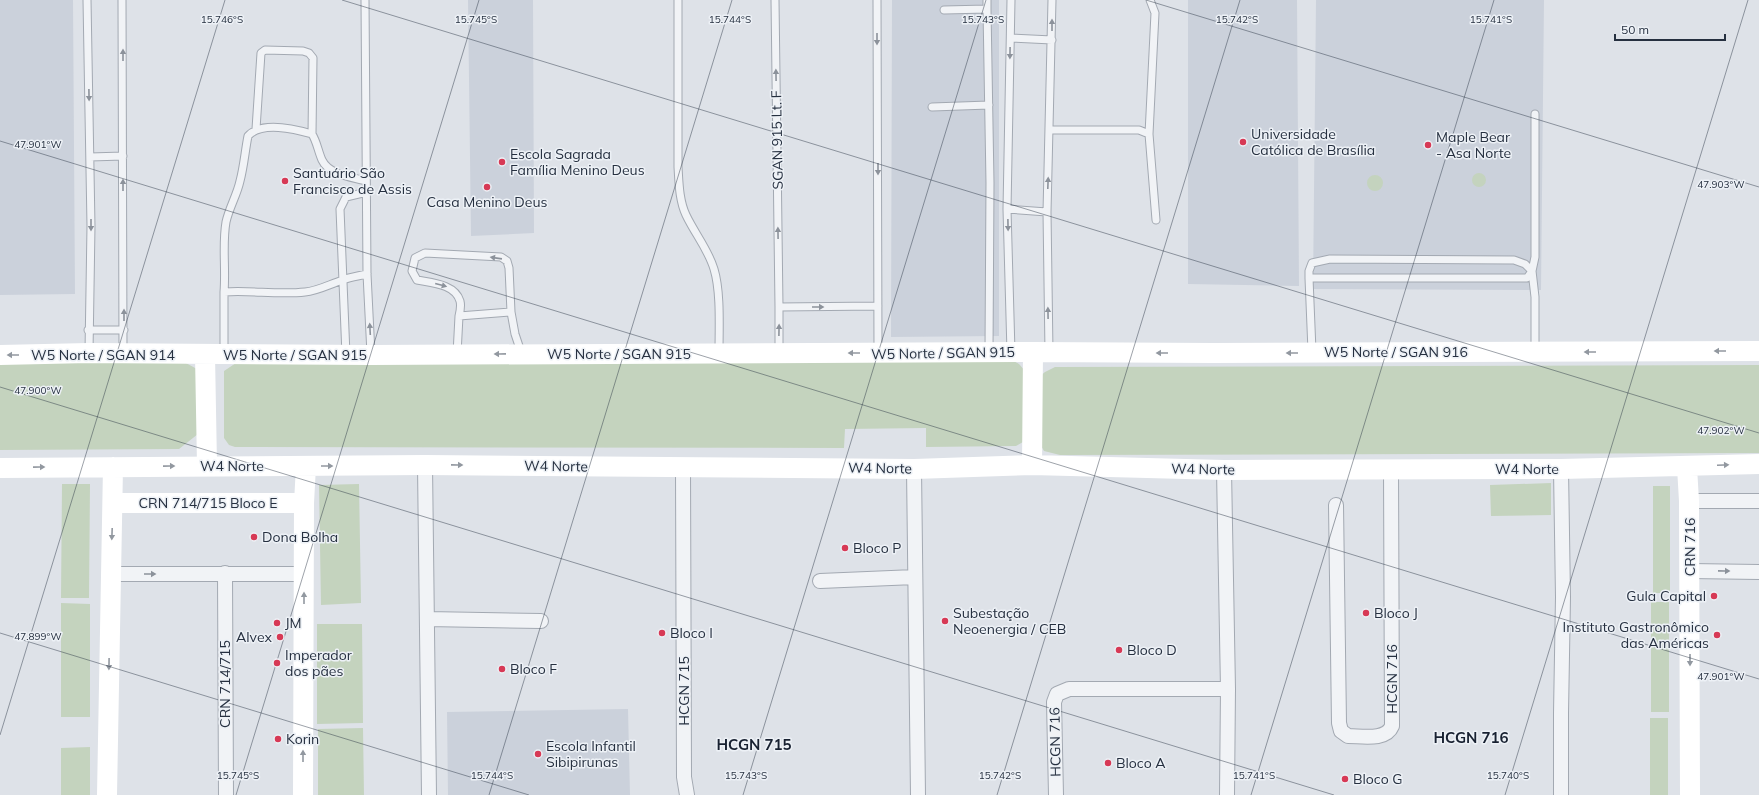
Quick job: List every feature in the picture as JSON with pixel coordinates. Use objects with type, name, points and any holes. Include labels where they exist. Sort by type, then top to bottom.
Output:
[{"type":"main road","name":"W5 Norte / SGAN 916","points":[[1041,352],[1312,353],[1759,351]]},
{"type":"main road","name":"W5 Norte / SGAN 915","points":[[215,355],[1041,352]]},
{"type":"main road","points":[[1032,465],[1041,352]]},
{"type":"main road","name":"W5 Norte / SGAN 914","points":[[0,356],[89,353],[215,355]]},
{"type":"main road","points":[[207,465],[215,355]]},
{"type":"main road","name":"W4 Norte","points":[[0,468],[207,465],[425,465],[914,469],[1032,465],[1224,470],[1561,469],[1759,464]]},
{"type":"main road","points":[[303,795],[304,503],[306,466]]},
{"type":"main road","points":[[107,795],[113,467]]},
{"type":"main road","name":"CRN 716","points":[[1687,467],[1690,571],[1690,795]]},
{"type":"main road","name":"CRN 714/715 Bloco E","points":[[113,503],[304,503]]},
{"type":"street","points":[[425,465],[429,795]]},
{"type":"street","name":"HCGN 715","points":[[683,467],[684,777],[687,795]]},
{"type":"street","points":[[914,469],[918,795]]},
{"type":"street","name":"HCGN 716","points":[[1336,505],[1339,723],[1342,731],[1348,736],[1384,735],[1390,731],[1392,726],[1391,469]]},
{"type":"street","points":[[1561,469],[1563,597],[1560,713],[1561,795]]},
{"type":"street","points":[[1224,470],[1228,689],[1227,795]]},
{"type":"street","points":[[1689,501],[1759,501]]},
{"type":"street","points":[[1690,571],[1759,572]]},
{"type":"street","points":[[111,574],[304,574]]},
{"type":"street","name":"CRN 714/715","points":[[224,574],[226,795]]},
{"type":"street","points":[[820,580],[915,577]]},
{"type":"street","points":[[427,619],[541,621]]},
{"type":"street","name":"HCGN 716","points":[[1056,795],[1054,702],[1057,694],[1068,689],[1228,689]]},
{"type":"lane","points":[[87,0],[91,226],[88,330],[89,353]]},
{"type":"lane","points":[[122,0],[123,354]]},
{"type":"lane","points":[[365,0],[367,274],[371,355]]},
{"type":"lane","points":[[678,0],[678,167],[680,194],[685,214],[708,252],[715,271],[720,354]]},
{"type":"lane","name":"SGAN 915 Lt. F","points":[[775,0],[779,307],[778,354]]},
{"type":"lane","points":[[877,0],[878,353]]},
{"type":"lane","points":[[987,0],[989,105],[989,352]]},
{"type":"lane","points":[[1011,0],[1007,209],[1011,352]]},
{"type":"lane","points":[[1041,352],[1047,212],[1052,0]]},
{"type":"lane","points":[[1150,0],[1155,13],[1149,134],[1156,220]]},
{"type":"lane","points":[[944,10],[987,9]]},
{"type":"lane","points":[[1011,38],[1052,40]]},
{"type":"lane","points":[[256,129],[261,52],[265,50],[303,51],[309,53],[313,58],[312,134],[316,140],[321,159],[328,168],[334,172],[366,181]]},
{"type":"lane","points":[[932,107],[989,105]]},
{"type":"lane","points":[[1535,114],[1536,242],[1532,271],[1535,352]]},
{"type":"lane","points":[[215,355],[226,270],[224,240],[227,220],[240,181],[248,136],[256,129],[280,128],[312,134]]},
{"type":"lane","points":[[1049,130],[1139,130],[1149,134]]},
{"type":"lane","points":[[90,157],[123,156]]},
{"type":"lane","points":[[346,355],[340,209],[346,197],[367,192]]},
{"type":"lane","points":[[1007,209],[1047,212]]},
{"type":"lane","points":[[457,355],[461,302],[456,292],[447,286],[417,280],[412,271],[415,258],[425,253],[501,257],[507,261],[509,268],[511,312],[515,334],[522,354]]},
{"type":"lane","points":[[1312,353],[1309,271],[1312,263],[1330,260],[1514,260],[1525,264],[1532,271]]},
{"type":"lane","points":[[1309,278],[1527,278],[1532,271]]},
{"type":"lane","points":[[224,292],[305,292],[367,274]]},
{"type":"lane","points":[[779,307],[878,306]]},
{"type":"lane","points":[[459,316],[511,312]]},
{"type":"lane","points":[[88,330],[124,330]]},
{"type":"shaded area","points":[[0,0],[73,0],[75,294],[0,295]]},
{"type":"shaded area","name":"Escola Sagrada Família Menino Deus","points":[[468,0],[533,0],[534,233],[471,236]]},
{"type":"shaded area","points":[[892,0],[999,0],[999,336],[891,337]]},
{"type":"shaded area","name":"Universidade Católica de Brasília","points":[[1188,0],[1297,0],[1299,286],[1188,284]]},
{"type":"shaded area","name":"Maple Bear - Asa Norte","points":[[1316,0],[1544,0],[1541,290],[1313,289]]},
{"type":"shaded area","name":"Escola Infantil Sibipirunas","points":[[628,709],[630,795],[448,795],[447,712]]},
{"type":"green space","points":[[1476,173],[1482,173],[1486,177],[1486,183],[1482,187],[1476,187],[1472,183],[1472,177]]},
{"type":"green space","points":[[1375,175],[1381,177],[1383,183],[1381,189],[1375,191],[1369,189],[1367,183],[1369,177]]},
{"type":"green space","points":[[1012,360],[1019,364],[1026,372],[1023,442],[1016,446],[926,447],[926,428],[845,429],[844,448],[235,447],[229,445],[224,438],[224,371],[239,361]]},
{"type":"green space","points":[[184,362],[197,369],[198,434],[179,449],[0,450],[0,363]]},
{"type":"green space","points":[[1759,365],[1759,453],[1060,455],[1044,451],[1040,444],[1039,377],[1055,367]]},
{"type":"green space","points":[[1551,483],[1551,515],[1491,516],[1490,485]]},
{"type":"green space","points":[[62,484],[90,484],[89,598],[61,598]]},
{"type":"green space","points":[[359,484],[361,603],[321,605],[319,485]]},
{"type":"green space","points":[[1653,486],[1670,486],[1670,593],[1653,593]]},
{"type":"green space","points":[[1651,602],[1669,602],[1669,712],[1651,712]]},
{"type":"green space","points":[[61,603],[90,604],[90,717],[61,717]]},
{"type":"green space","points":[[317,624],[362,624],[363,723],[317,724]]},
{"type":"green space","points":[[1650,718],[1668,718],[1668,795],[1650,795]]},
{"type":"green space","points":[[363,728],[364,795],[318,795],[318,729]]},
{"type":"green space","points":[[90,747],[90,795],[61,795],[61,748]]},
{"type":"place","name":"Universidade Católica de Brasília","points":[[1243,142]]},
{"type":"place","name":"Maple Bear - Asa Norte","points":[[1428,145]]},
{"type":"place","name":"Escola Sagrada Família Menino Deus","points":[[502,162]]},
{"type":"place","name":"Santuário São Francisco de Assis","points":[[285,181]]},
{"type":"place","name":"Casa Menino Deus","points":[[487,187]]},
{"type":"place","name":"Dona Bolha","points":[[254,537]]},
{"type":"place","name":"Bloco P","points":[[845,548]]},
{"type":"place","name":"Gula Capital","points":[[1714,596]]},
{"type":"place","name":"Bloco J","points":[[1366,613]]},
{"type":"place","name":"Subestação Neoenergia / CEB","points":[[945,621]]},
{"type":"place","name":"JM","points":[[277,623]]},
{"type":"place","name":"Bloco I","points":[[662,633]]},
{"type":"place","name":"Instituto Gastronômico das Américas","points":[[1717,635]]},
{"type":"place","name":"Alvex","points":[[280,637]]},
{"type":"place","name":"Bloco D","points":[[1119,650]]},
{"type":"place","name":"Imperador dos pães","points":[[277,663]]},
{"type":"place","name":"Bloco F","points":[[502,669]]},
{"type":"place","name":"Korin","points":[[278,739]]},
{"type":"place","name":"Escola Infantil Sibipirunas","points":[[538,754]]},
{"type":"place","name":"Bloco A","points":[[1108,763]]},
{"type":"place","name":"Bloco G","points":[[1345,779]]},
{"type":"district","name":"HCGN 716","points":[[1471,737]]},
{"type":"district","name":"HCGN 715","points":[[754,744]]}]
